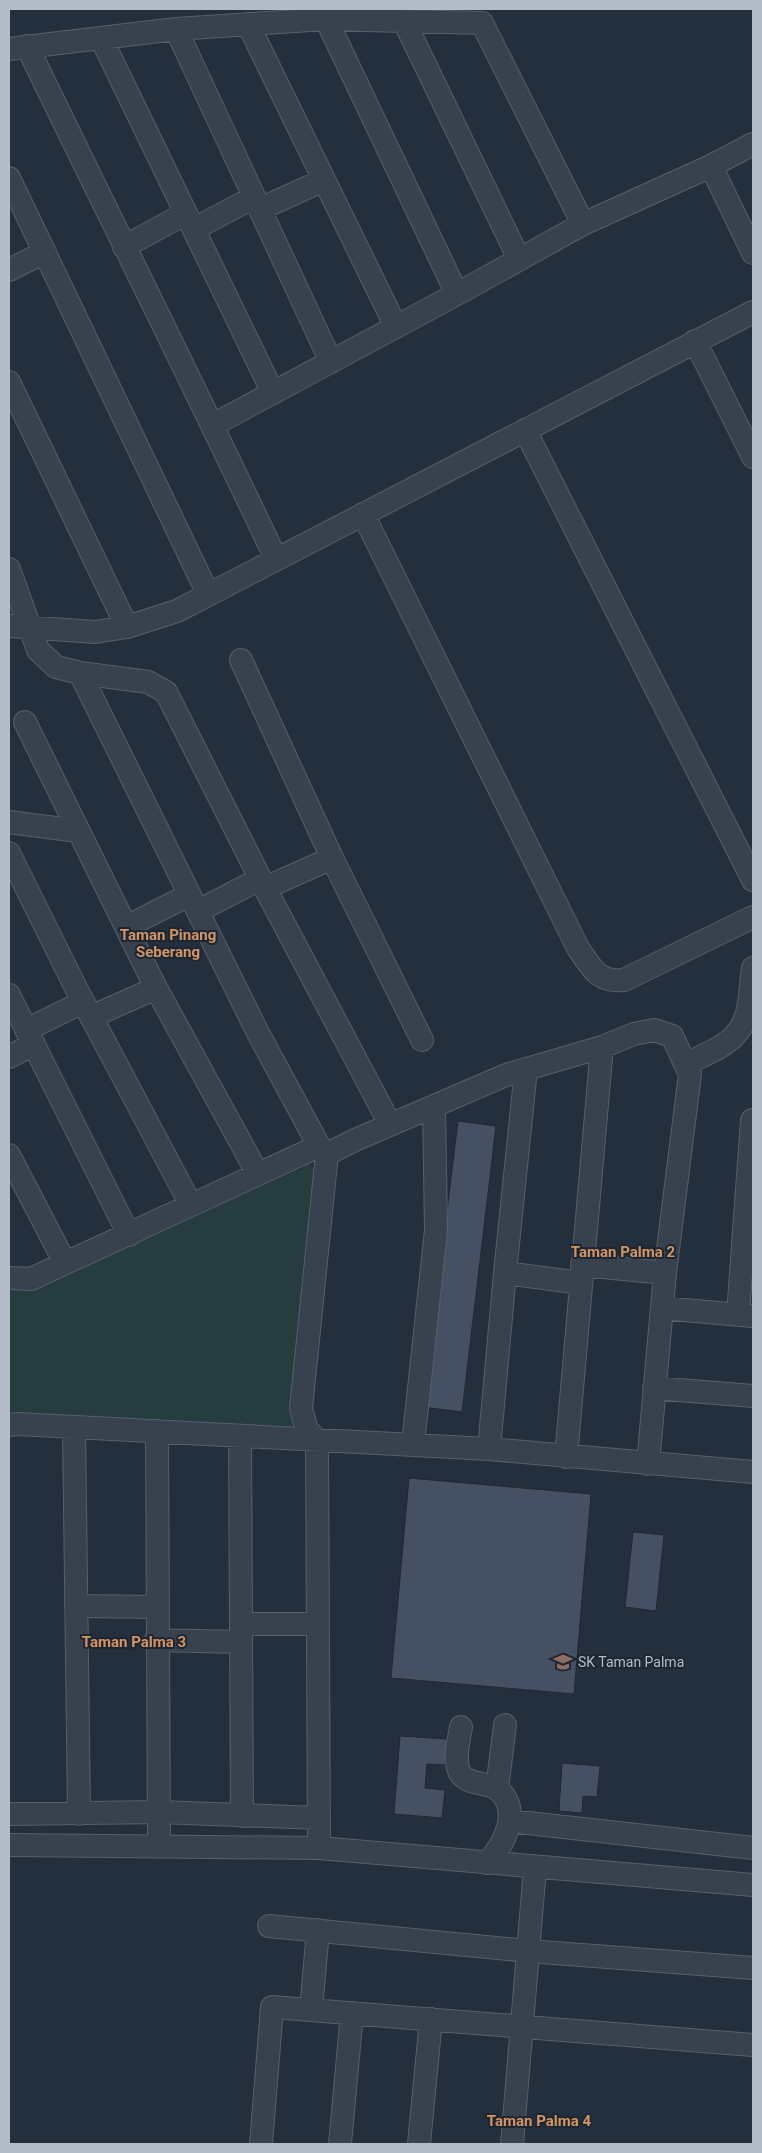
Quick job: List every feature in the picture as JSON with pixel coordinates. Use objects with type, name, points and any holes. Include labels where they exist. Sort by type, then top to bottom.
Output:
[{"type":"street","points":[[326,19],[457,294]]},
{"type":"street","points":[[276,559],[213,425],[124,247],[18,48],[176,29],[326,19],[482,23],[583,224]]},
{"type":"street","points":[[404,21],[519,260]]},
{"type":"street","points":[[248,24],[396,327]]},
{"type":"street","points":[[176,29],[331,362]]},
{"type":"street","points":[[101,38],[273,392]]},
{"type":"street","points":[[213,425],[583,224],[711,166],[753,144]]},
{"type":"street","points":[[711,166],[753,253]]},
{"type":"street","points":[[9,178],[208,594]]},
{"type":"street","points":[[124,247],[190,221],[257,203],[324,180]]},
{"type":"street","points":[[9,270],[45,252]]},
{"type":"street","points":[[19,627],[95,632],[127,626],[177,611],[753,312]]},
{"type":"street","points":[[695,341],[753,457]]},
{"type":"street","points":[[9,382],[127,626]]},
{"type":"street","points":[[525,430],[753,880]]},
{"type":"street","points":[[363,514],[578,948],[592,969],[603,978],[615,981],[624,980],[753,918]]},
{"type":"street","points":[[9,569],[24,607],[19,627]]},
{"type":"street","points":[[19,627],[38,650],[56,667],[80,673],[148,682],[166,692],[263,883],[390,1124]]},
{"type":"street","points":[[241,660],[332,858],[422,1040]]},
{"type":"street","points":[[80,673],[258,1033],[323,1150],[301,1408],[306,1428],[317,1441],[320,1848]]},
{"type":"street","points":[[25,722],[156,988],[258,1174]]},
{"type":"street","points":[[9,822],[78,831]]},
{"type":"street","points":[[9,853],[87,1009],[191,1206]]},
{"type":"street","points":[[126,927],[194,903],[263,883],[332,858]]},
{"type":"street","points":[[686,1064],[725,1044],[742,1028],[749,1003],[753,968]]},
{"type":"street","points":[[9,1057],[30,1037],[87,1009],[156,988]]},
{"type":"street","points":[[9,995],[129,1235]]},
{"type":"street","points":[[9,1278],[31,1279],[258,1174],[390,1124],[506,1075],[602,1047],[634,1034],[654,1030],[672,1036],[690,1074],[665,1273],[648,1464]]},
{"type":"street","points":[[566,1457],[602,1047]]},
{"type":"street","points":[[489,1449],[526,1070]]},
{"type":"street","points":[[413,1444],[436,1230],[434,1106]]},
{"type":"street","points":[[662,1308],[746,1316],[752,1120]]},
{"type":"street","points":[[9,1155],[65,1263]]},
{"type":"street","points":[[505,1273],[665,1273]]},
{"type":"street","points":[[654,1388],[753,1396]]},
{"type":"street","points":[[9,1425],[157,1431],[317,1441],[413,1444],[753,1472]]},
{"type":"street","points":[[74,1427],[79,1814]]},
{"type":"street","points":[[157,1431],[156,1640],[159,1845]]},
{"type":"street","points":[[240,1436],[242,1816]]},
{"type":"street","points":[[76,1606],[157,1606]]},
{"type":"street","points":[[156,1640],[318,1624]]},
{"type":"street","points":[[497,1789],[505,1725]]},
{"type":"street","points":[[461,1727],[457,1755],[460,1772],[468,1781],[497,1789],[509,1803],[510,1822],[505,1838],[498,1851],[487,1863]]},
{"type":"street","points":[[9,1814],[160,1812],[319,1818]]},
{"type":"street","points":[[510,1822],[753,1848]]},
{"type":"street","points":[[9,1845],[320,1848],[753,1886]]},
{"type":"street","points":[[512,2144],[535,1868]]},
{"type":"street","points":[[269,1926],[528,1951],[753,1968]]},
{"type":"street","points":[[311,2010],[318,1930]]},
{"type":"street","points":[[261,2144],[272,2007],[753,2045]]},
{"type":"street","points":[[340,2144],[352,2013]]},
{"type":"street","points":[[419,2144],[431,2020]]},
{"type":"green space","points":[[308,1165],[315,1168],[292,1427],[9,1417],[9,1288],[50,1282]]},
{"type":"building","points":[[458,1121],[496,1126],[462,1412],[423,1407]]},
{"type":"building","points":[[409,1478],[591,1494],[574,1694],[391,1678]]},
{"type":"building","points":[[633,1532],[664,1535],[656,1611],[625,1607]]},
{"type":"building","points":[[400,1736],[447,1739],[445,1765],[427,1764],[425,1788],[445,1790],[442,1818],[394,1814]]},
{"type":"building","points":[[562,1763],[600,1766],[597,1797],[583,1796],[582,1813],[559,1811]]},
{"type":"place","name":"SK Taman Palma","points":[[563,1662]]},
{"type":"district","name":"Taman Pinang Seberang","points":[[168,944]]},
{"type":"district","name":"Taman Palma 2","points":[[623,1252]]},
{"type":"district","name":"Taman Palma 3","points":[[134,1642]]},
{"type":"district","name":"Taman Palma 4","points":[[539,2121]]}]
